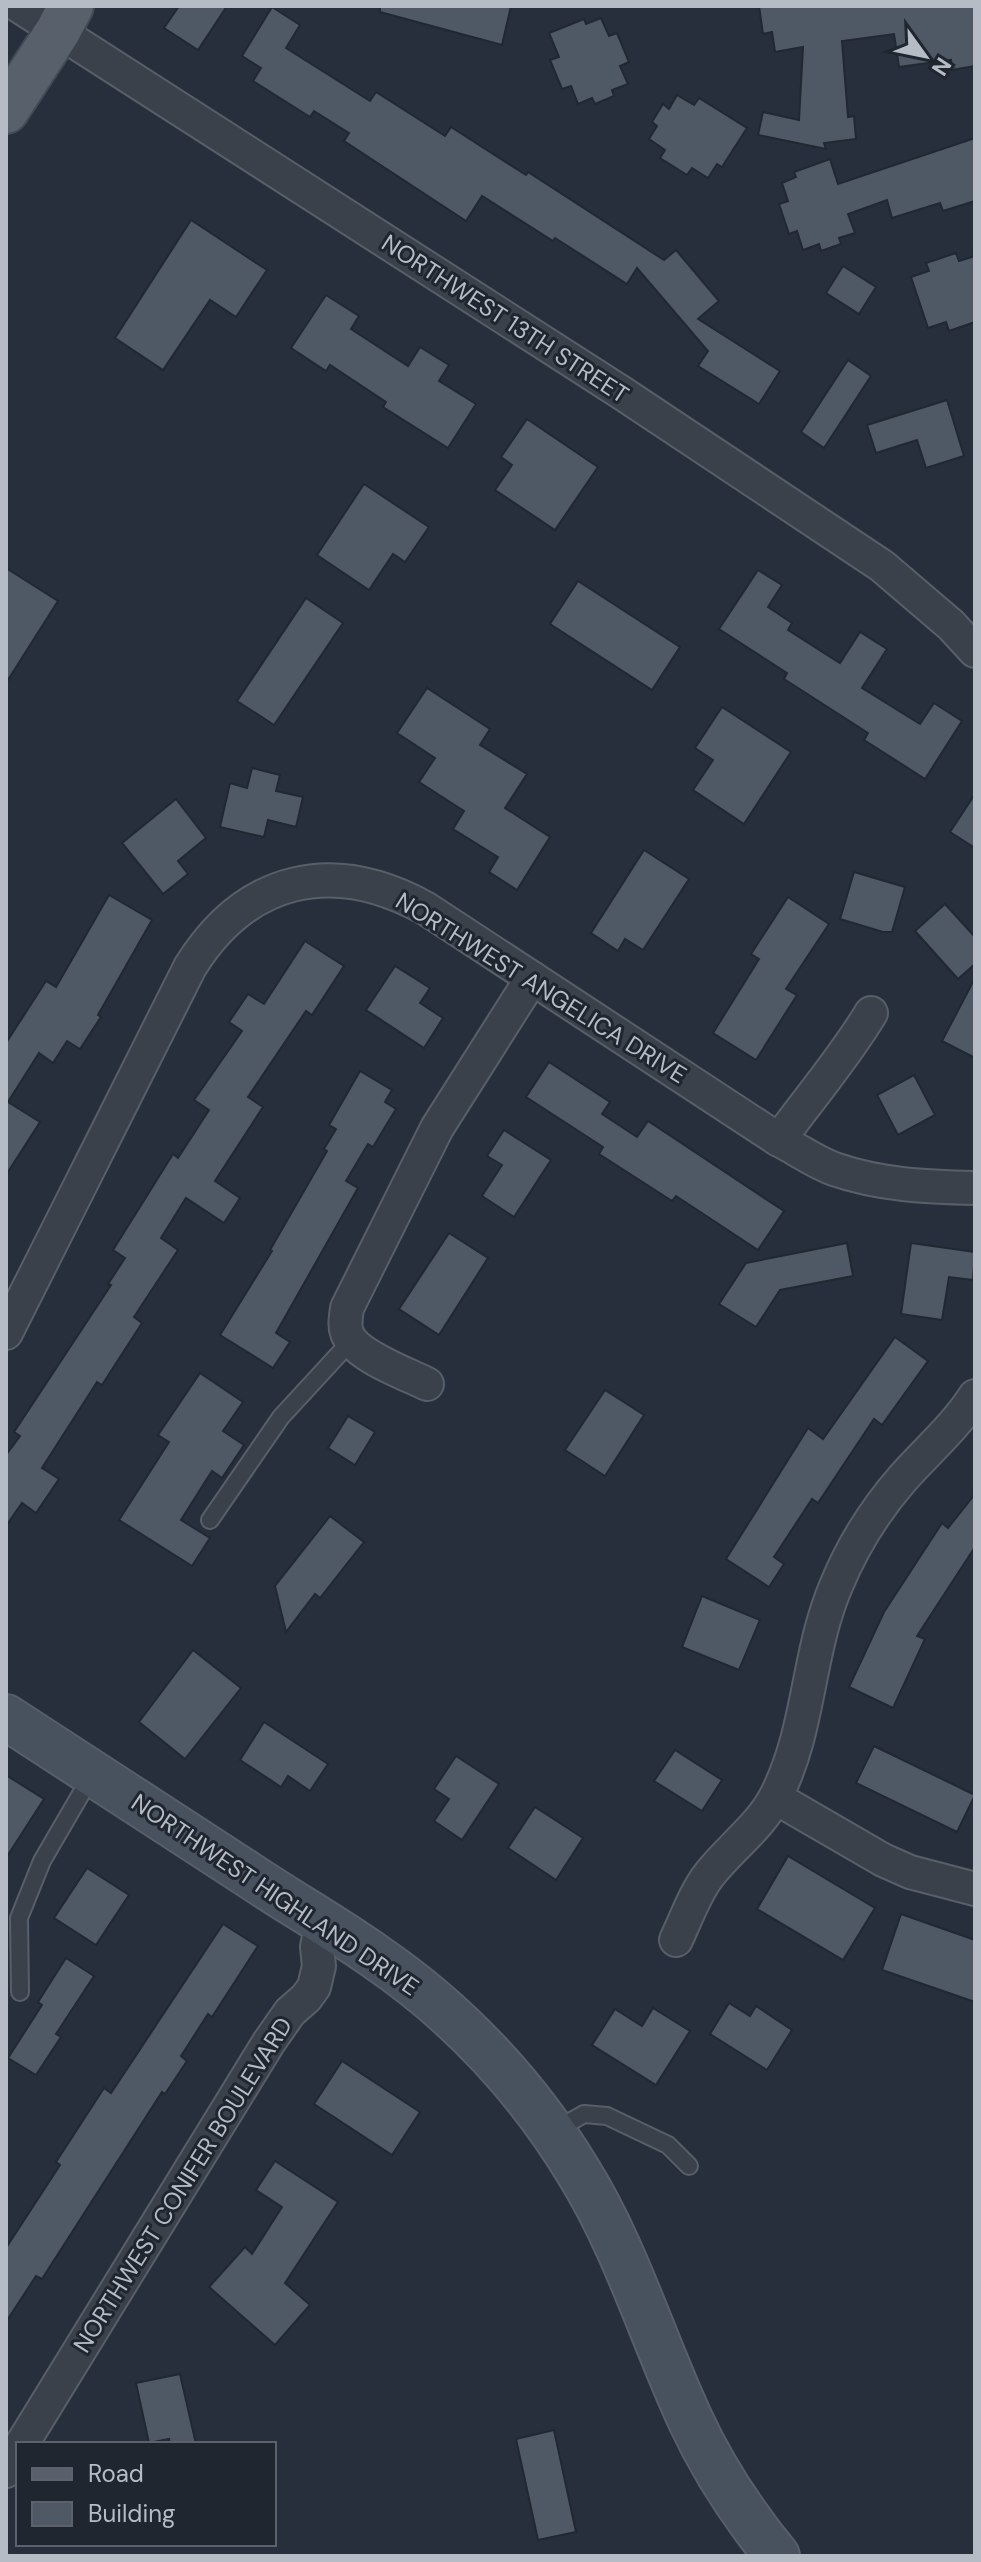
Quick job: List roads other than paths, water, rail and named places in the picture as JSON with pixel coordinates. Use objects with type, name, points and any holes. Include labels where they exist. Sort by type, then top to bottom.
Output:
[{"type":"main road","points":[[6,111],[64,19]]},
{"type":"main road","name":"NORTHWEST HIGHLAND DRIVE","points":[[6,1717],[379,1958],[440,2007],[512,2079],[579,2172],[615,2241],[689,2419],[715,2470],[743,2515],[777,2556]]},
{"type":"street","name":"NORTHWEST 13TH STREET","points":[[19,6],[64,19],[882,566],[951,625],[975,651]]},
{"type":"street","name":"NORTHWEST ANGELICA DRIVE","points":[[6,1333],[203,946],[229,918],[259,897],[292,884],[316,880],[365,883],[402,895],[779,1140],[832,1168],[884,1182],[975,1188]]},
{"type":"street","points":[[427,1384],[375,1358],[351,1341],[345,1320],[347,1308],[430,1142],[532,978]]},
{"type":"street","points":[[779,1140],[849,1049],[871,1013]]},
{"type":"street","points":[[676,1940],[706,1878],[765,1815],[776,1798],[796,1748],[823,1623],[849,1556],[878,1509],[902,1478],[957,1422],[975,1396]]},
{"type":"street","points":[[776,1798],[883,1860],[910,1872],[975,1889]]},
{"type":"street","name":"NORTHWEST CONIFER BOULEVARD","points":[[23,2442],[290,2012],[314,1987],[319,1966],[317,1947],[322,1921]]},
{"type":"lane","points":[[210,1520],[281,1417],[351,1341]]},
{"type":"lane","points":[[20,1992],[19,1918],[42,1861],[93,1773]]},
{"type":"lane","points":[[552,2132],[584,2114],[607,2116],[668,2145],[689,2166]]}]
